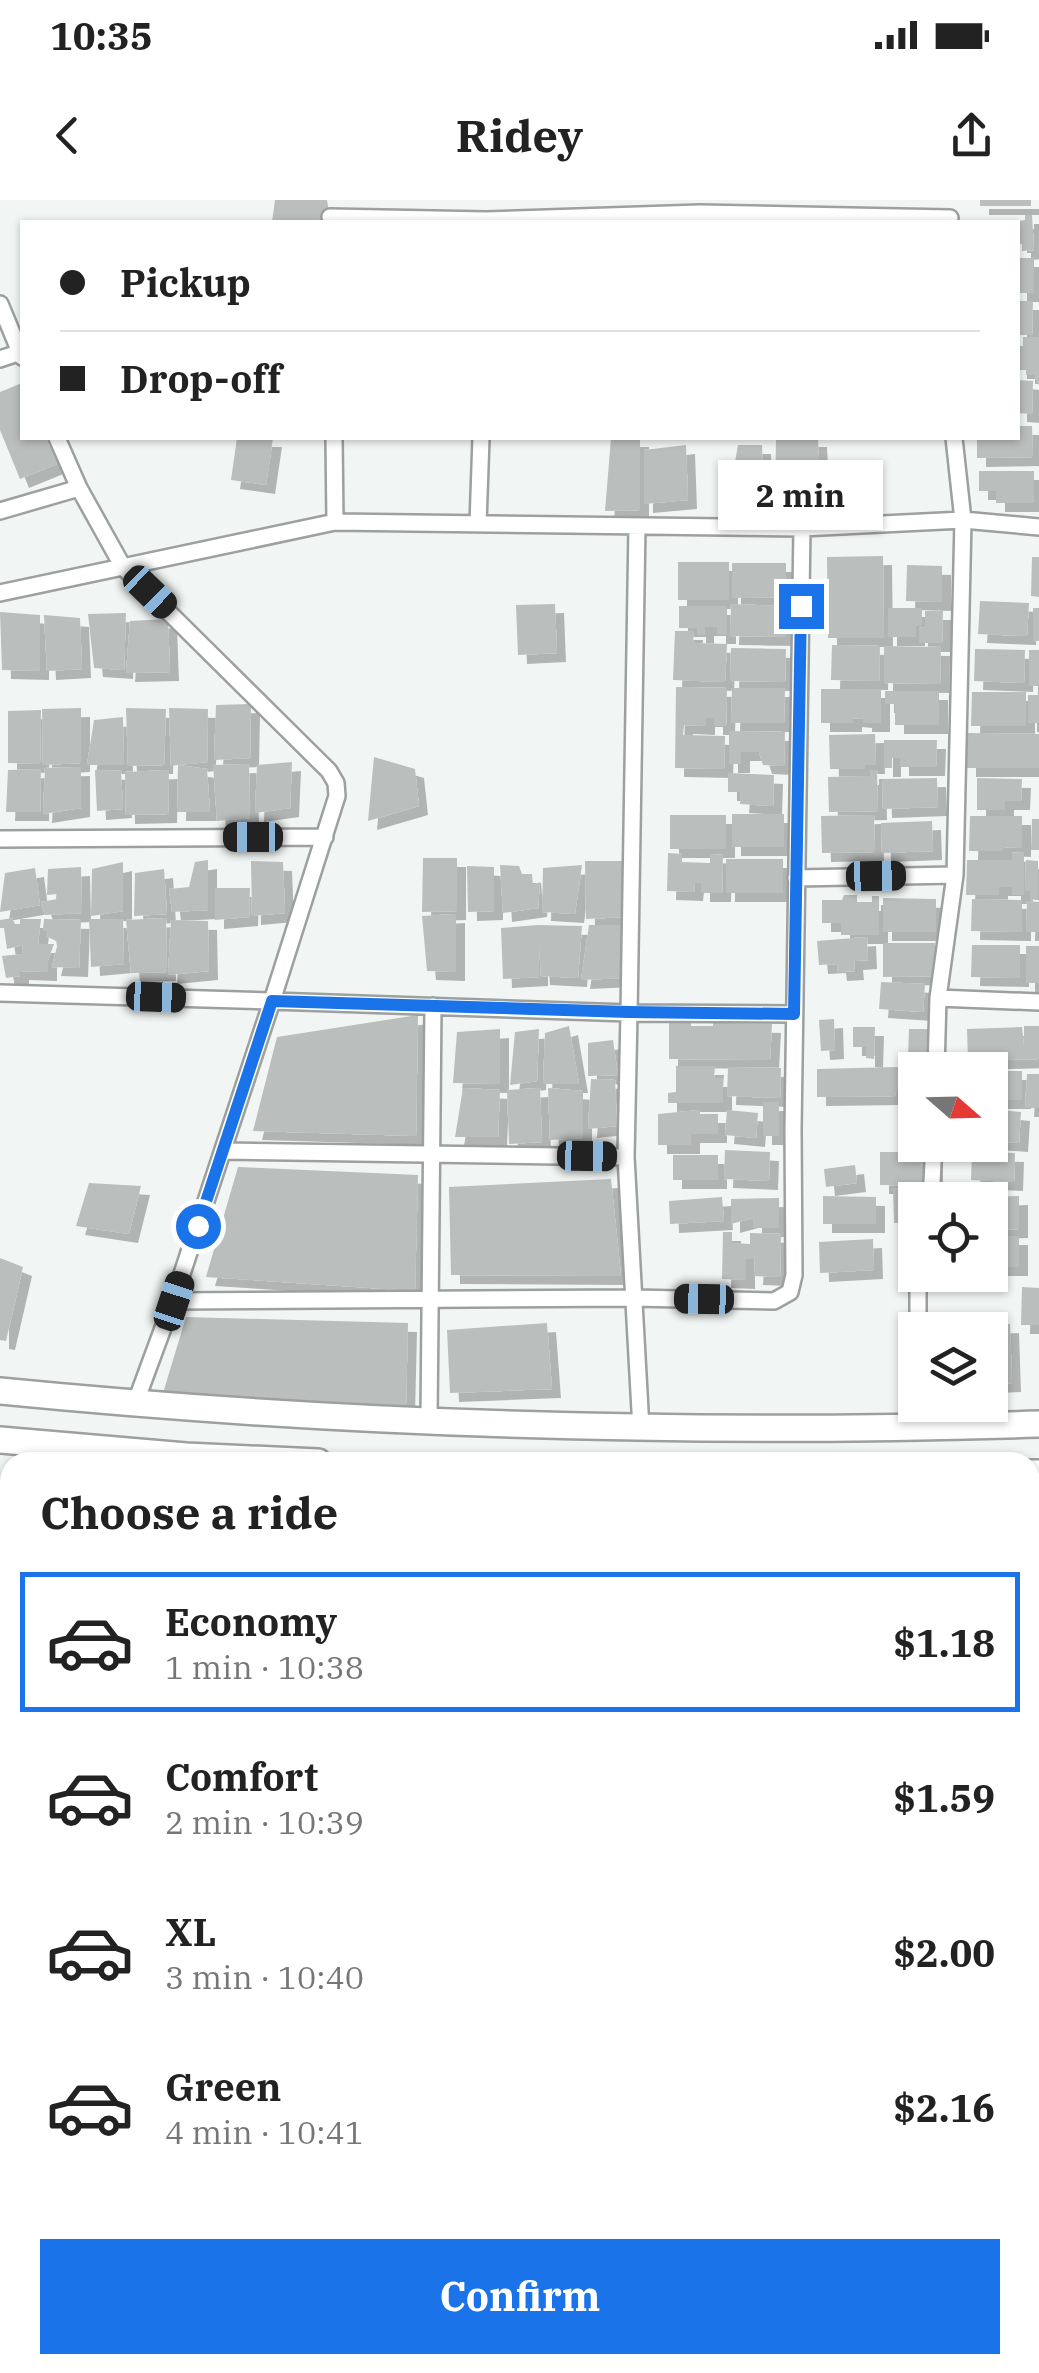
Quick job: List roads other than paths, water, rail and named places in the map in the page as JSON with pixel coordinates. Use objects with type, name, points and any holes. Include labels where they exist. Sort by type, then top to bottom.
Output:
[{"type":"main road","points":[[0,1391],[135,1404],[641,1429],[1039,1424]]},
{"type":"main road","points":[[0,1440],[87,1452]]},
{"type":"street","points":[[330,220],[331,200]]},
{"type":"street","points":[[500,220],[701,206],[950,220],[950,200]]},
{"type":"street","points":[[0,304],[20,349]]},
{"type":"street","points":[[58,440],[79,488],[123,567],[329,771],[338,796],[174,1301],[135,1404]]},
{"type":"street","points":[[334,440],[335,522]]},
{"type":"street","points":[[478,524],[481,440]]},
{"type":"street","points":[[936,1052],[938,998],[955,875],[962,520],[954,440]]},
{"type":"street","points":[[0,511],[79,488]]},
{"type":"street","points":[[0,593],[335,522],[802,528],[962,520],[1039,527]]},
{"type":"street","points":[[637,526],[626,1157],[641,1429]]},
{"type":"street","points":[[174,1301],[774,1301],[790,1292],[794,1275],[802,528]]},
{"type":"street","points":[[0,839],[325,837]]},
{"type":"street","points":[[796,878],[955,875]]},
{"type":"street","points":[[0,993],[794,1014]]},
{"type":"street","points":[[938,998],[1039,1002]]},
{"type":"street","points":[[430,1419],[434,1006]]},
{"type":"street","points":[[223,1151],[626,1157]]},
{"type":"street","points":[[906,1428],[910,1422]]}]
